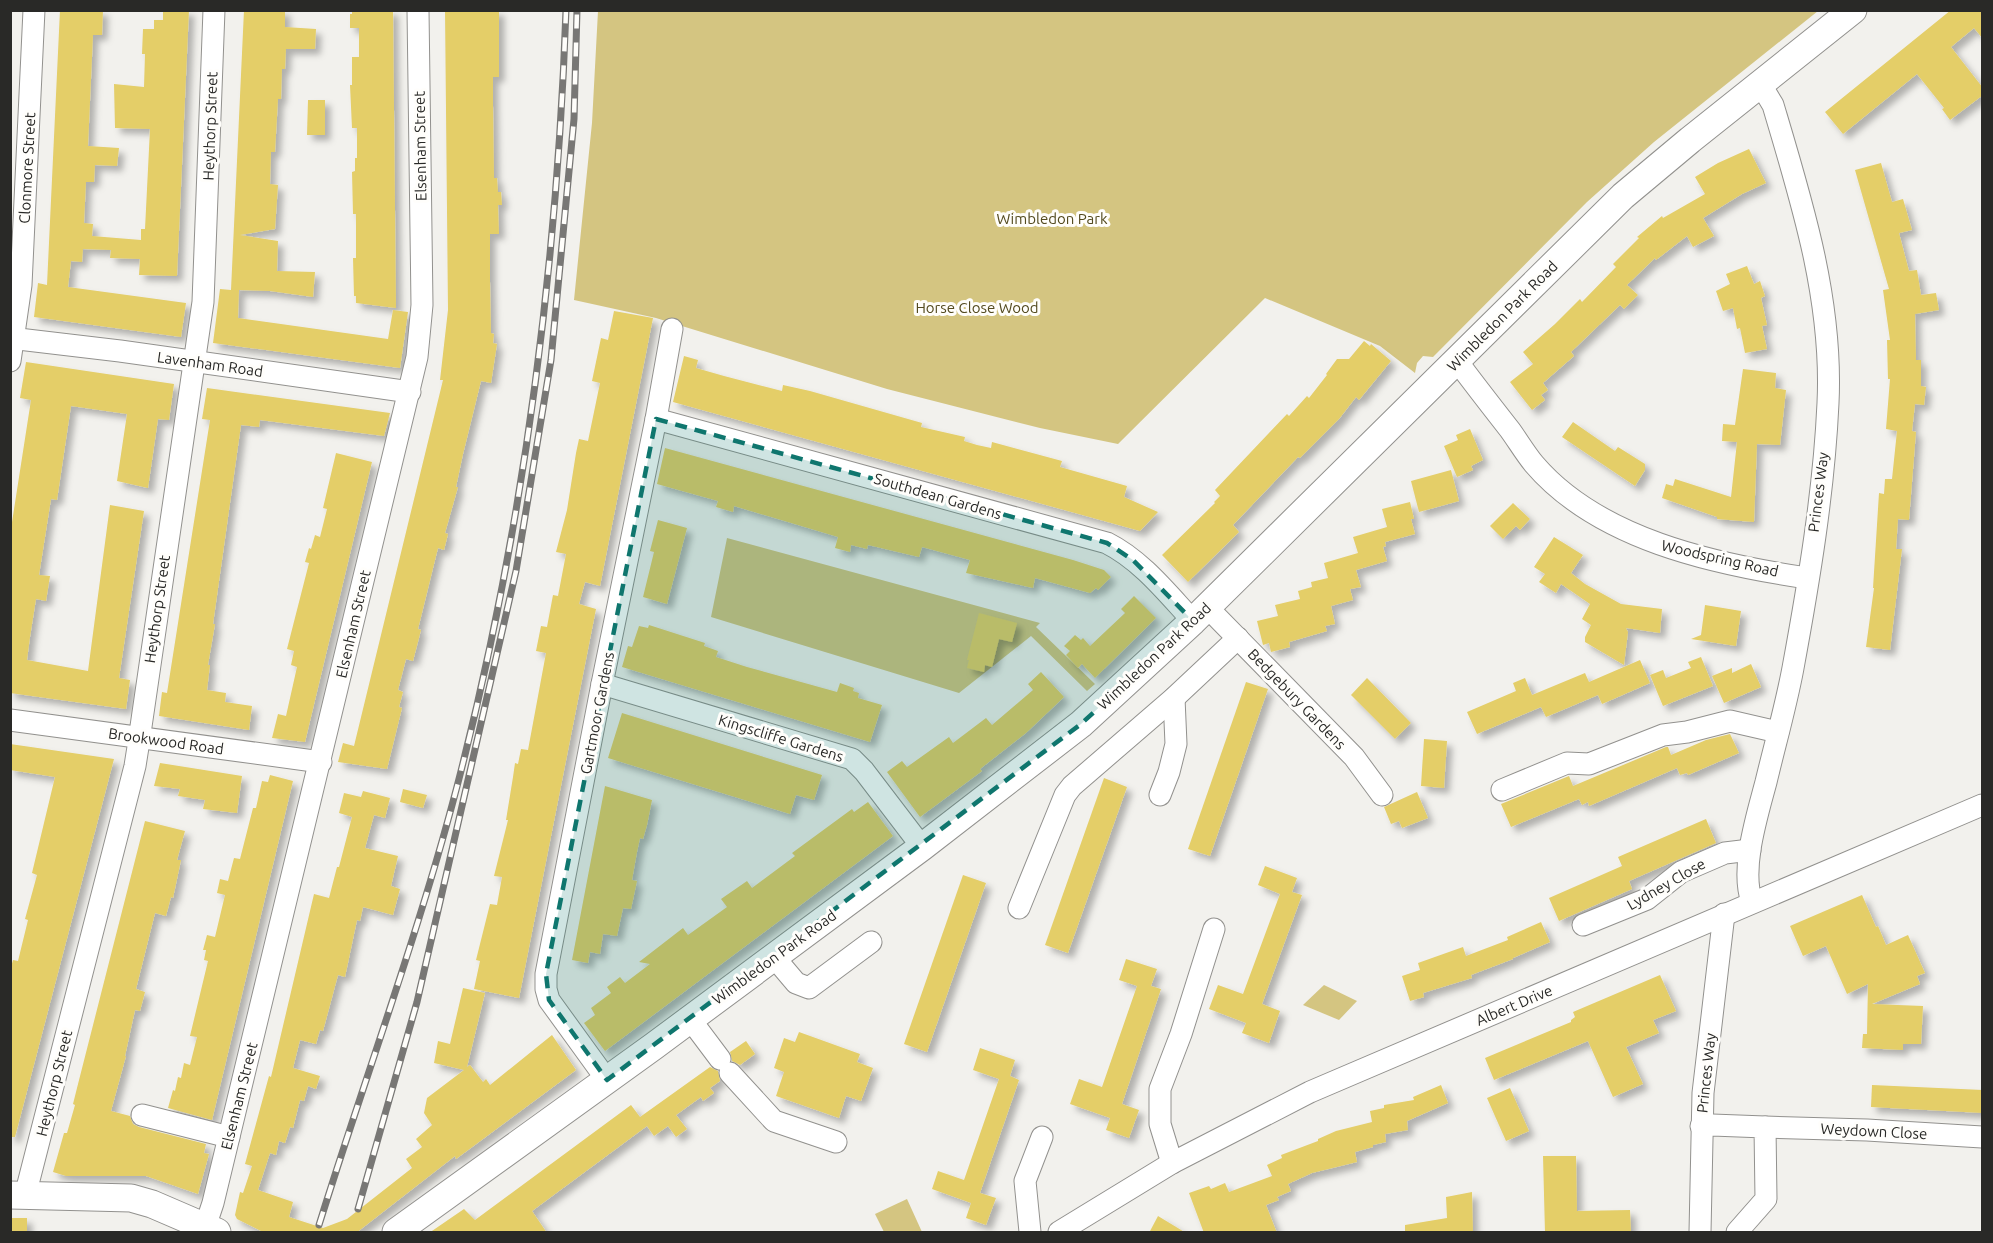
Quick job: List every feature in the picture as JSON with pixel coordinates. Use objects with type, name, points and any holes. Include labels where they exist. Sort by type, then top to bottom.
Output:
[{"type":"street","name":"Clonmore Street","points":[[10,361],[23,255],[34,10]]},
{"type":"street","name":"Heythorp Street","points":[[19,1195],[28,1184],[135,766],[205,279],[214,10]]},
{"type":"street","name":"Elsenham Street","points":[[211,1230],[213,1203],[410,392],[420,340],[422,305],[418,10]]},
{"type":"street","name":"Wimbledon Park Road","points":[[396,1233],[774,957],[922,847],[1081,724],[1200,614],[1623,196],[1689,140],[1853,10]]},
{"type":"street","name":"Princes Way","points":[[1752,902],[1748,887],[1750,850],[1793,669],[1820,487],[1828,402],[1825,315],[1819,272],[1773,105],[1761,85]]},
{"type":"street","name":"Gartmoor Gardens","points":[[607,1080],[549,1000],[546,974],[672,328]]},
{"type":"street","name":"Lavenham Road","points":[[12,338],[410,392]]},
{"type":"street","name":"Woodspring Road","points":[[1457,361],[1534,464],[1561,490],[1598,517],[1646,540],[1676,550],[1807,578]]},
{"type":"street","name":"Southdean Gardens","points":[[656,419],[1107,543],[1119,549],[1200,614]]},
{"type":"street","name":"Bedgebury Gardens","points":[[1200,614],[1238,638],[1354,757],[1382,795]]},
{"type":"street","points":[[1019,908],[1065,795],[1072,786],[1174,698],[1238,638]]},
{"type":"street","name":"Kingscliffe Gardens","points":[[602,684],[852,759],[864,771],[922,847]]},
{"type":"street","points":[[1160,795],[1176,744],[1174,698]]},
{"type":"street","name":"Brookwood Road","points":[[10,720],[321,762]]},
{"type":"street","points":[[1502,790],[1567,763],[1589,764],[1662,735],[1673,735],[1730,721],[1778,732]]},
{"type":"street","name":"Albert Drive","points":[[1059,1233],[1172,1163],[1310,1092],[1983,805]]},
{"type":"street","name":"Lydney Close","points":[[1583,925],[1647,898],[1682,872],[1725,853],[1750,850]]},
{"type":"street","name":"Princes Way","points":[[1700,1233],[1701,1126],[1724,914]]},
{"type":"street","points":[[1172,1163],[1160,1124],[1160,1089],[1181,1034],[1214,929]]},
{"type":"street","points":[[774,957],[796,983],[809,988],[871,942]]},
{"type":"street","points":[[690,1019],[725,1066],[774,1121],[836,1142]]},
{"type":"street","points":[[141,1115],[229,1137]]},
{"type":"street","name":"Weydown Close","points":[[1701,1126],[1868,1130],[1983,1137]]},
{"type":"street","points":[[1737,1233],[1766,1199],[1765,1127]]},
{"type":"street","points":[[1029,1233],[1025,1181],[1042,1137]]},
{"type":"street","points":[[19,1195],[131,1198],[152,1204],[211,1230]]},
{"type":"highlighted area","points":[[656,419],[1107,543],[1133,560],[1193,621],[1081,724],[607,1080],[549,1000],[546,974]]},
{"type":"green space","name":"Wimbledon Park","points":[[598,11],[1818,11],[1654,142],[1587,202],[1433,357],[1423,356],[1417,363],[1415,373],[1380,346],[1265,298],[1118,444],[1040,428],[887,389],[656,318],[574,300],[592,123]]},
{"type":"green space","points":[[727,538],[1040,623],[1036,627],[1095,684],[1087,691],[1031,636],[959,693],[711,617]]},
{"type":"green space","points":[[1324,985],[1357,1001],[1339,1020],[1303,1005]]},
{"type":"green space","points":[[907,1199],[922,1232],[884,1232],[875,1214]]},
{"type":"building","points":[[60,10],[103,10],[102,35],[93,35],[88,146],[119,148],[117,166],[95,165],[94,182],[86,182],[84,223],[93,224],[92,236],[141,240],[141,229],[145,229],[150,129],[115,128],[114,84],[144,87],[143,29],[154,29],[154,20],[163,20],[163,10],[189,10],[177,276],[139,275],[140,259],[110,258],[111,250],[83,249],[82,262],[71,261],[68,287],[186,303],[181,337],[34,317],[38,283],[47,285]]},
{"type":"building","points":[[244,10],[285,10],[285,27],[316,29],[315,49],[286,49],[285,69],[282,69],[281,99],[278,99],[275,152],[271,152],[270,184],[278,185],[275,229],[240,235],[278,241],[277,271],[315,272],[313,297],[270,291],[239,290],[238,318],[388,339],[393,310],[408,312],[400,368],[213,343],[220,289],[231,290]]},
{"type":"building","points":[[352,10],[393,10],[396,308],[356,303],[356,296],[354,296],[353,258],[356,258],[356,214],[353,214],[352,172],[355,171],[355,158],[357,158],[357,128],[352,128],[350,85],[352,85],[352,57],[359,57],[359,28],[350,28]]},
{"type":"building","points":[[445,10],[499,10],[499,77],[493,77],[494,178],[497,178],[502,205],[498,205],[499,234],[490,234],[491,333],[494,334],[493,343],[497,344],[491,383],[481,381],[463,454],[456,487],[458,487],[445,533],[448,534],[444,550],[438,548],[418,629],[421,630],[413,661],[406,659],[398,690],[403,692],[399,707],[402,708],[387,769],[338,762],[343,743],[354,746],[443,380],[440,380],[448,310]]},
{"type":"building","points":[[1951,10],[1983,10],[1983,39],[1974,28],[1951,47],[1983,88],[1983,95],[1950,120],[1942,109],[1944,108],[1917,74],[1843,134],[1825,112]]},
{"type":"building","points":[[308,100],[325,100],[325,135],[307,135]]},
{"type":"building","points":[[1749,149],[1766,183],[1742,194],[1703,218],[1714,236],[1693,247],[1687,236],[1656,260],[1655,258],[1627,285],[1638,295],[1624,309],[1620,305],[1571,352],[1574,356],[1543,383],[1548,390],[1541,395],[1545,400],[1532,410],[1510,382],[1533,364],[1523,352],[1580,299],[1582,302],[1616,267],[1613,264],[1639,238],[1637,237],[1662,216],[1663,218],[1705,194],[1695,177],[1718,163]]},
{"type":"building","points":[[1881,163],[1892,202],[1903,199],[1912,230],[1899,233],[1909,271],[1917,270],[1921,295],[1936,293],[1939,310],[1915,314],[1916,360],[1921,360],[1921,386],[1926,387],[1924,405],[1915,404],[1912,431],[1916,432],[1909,520],[1898,519],[1896,549],[1902,549],[1890,650],[1866,647],[1874,588],[1879,493],[1884,494],[1885,479],[1892,479],[1897,431],[1886,429],[1890,379],[1888,379],[1887,340],[1890,340],[1883,290],[1889,289],[1855,170]]},
{"type":"building","points":[[1747,266],[1754,284],[1760,281],[1765,296],[1761,298],[1767,325],[1762,326],[1767,349],[1745,353],[1733,308],[1723,311],[1716,291],[1730,284],[1726,274]]},
{"type":"building","points":[[614,311],[653,318],[600,586],[585,582],[579,604],[596,609],[519,998],[474,989],[480,961],[476,960],[490,904],[497,905],[502,877],[494,876],[508,820],[506,820],[515,763],[518,764],[521,749],[528,750],[546,653],[536,651],[541,626],[547,627],[553,595],[558,596],[566,554],[556,552],[567,510],[579,439],[588,441],[600,383],[592,381],[601,338],[608,340]]},
{"type":"building","points":[[1364,341],[1391,361],[1359,400],[1356,397],[1339,419],[1300,458],[1298,457],[1233,525],[1239,532],[1188,582],[1162,555],[1215,503],[1220,496],[1215,490],[1287,414],[1289,416],[1307,396],[1309,398],[1337,359],[1349,359]]},
{"type":"building","points":[[684,356],[698,360],[696,368],[724,376],[782,391],[783,385],[810,391],[922,423],[921,427],[965,437],[964,441],[977,445],[991,448],[992,442],[1062,461],[1060,467],[1127,486],[1124,497],[1158,512],[1140,531],[673,402]]},
{"type":"building","points":[[26,362],[174,384],[169,420],[158,419],[148,488],[117,481],[127,414],[71,406],[57,500],[51,499],[39,575],[50,576],[46,601],[36,599],[27,660],[88,671],[110,505],[144,511],[119,678],[130,680],[126,709],[10,693],[10,535],[31,400],[20,398]]},
{"type":"building","points":[[1743,369],[1776,373],[1775,388],[1786,390],[1780,445],[1757,444],[1754,522],[1717,519],[1717,517],[1662,498],[1666,484],[1673,486],[1675,479],[1731,497],[1737,442],[1722,441],[1723,424],[1735,425]]},
{"type":"building","points":[[207,388],[390,413],[384,436],[260,420],[259,427],[241,425],[213,624],[215,624],[208,665],[210,665],[207,690],[226,693],[225,702],[252,706],[249,730],[159,716],[162,692],[167,693],[210,420],[202,419]]},
{"type":"building","points":[[1573,422],[1615,451],[1618,447],[1645,464],[1645,470],[1635,486],[1562,437]]},
{"type":"building","points":[[1470,429],[1483,460],[1471,466],[1473,470],[1457,477],[1444,446],[1458,440],[1456,435]]},
{"type":"building","points":[[665,448],[1073,560],[1104,570],[1111,577],[1098,590],[1096,588],[1090,593],[1035,578],[1033,588],[966,573],[970,560],[922,547],[919,557],[868,545],[867,549],[851,545],[850,552],[835,548],[838,537],[734,506],[733,512],[716,507],[718,501],[657,484]]},
{"type":"building","points":[[336,453],[372,462],[305,742],[272,738],[278,714],[286,716],[297,667],[291,665],[294,651],[287,649],[309,563],[305,562],[309,548],[311,549],[315,535],[320,537],[327,509],[323,508]]},
{"type":"building","points":[[1451,470],[1459,501],[1419,512],[1411,481]]},
{"type":"building","points":[[1410,502],[1415,534],[1385,542],[1386,546],[1383,547],[1387,561],[1356,570],[1361,587],[1350,589],[1353,600],[1331,606],[1335,624],[1325,626],[1327,631],[1289,642],[1290,647],[1271,652],[1269,643],[1263,645],[1257,621],[1278,616],[1275,605],[1300,599],[1298,591],[1312,587],[1311,582],[1328,578],[1324,563],[1358,553],[1353,537],[1387,527],[1382,509]]},
{"type":"building","points":[[1513,503],[1530,519],[1520,530],[1516,526],[1503,539],[1490,526]]},
{"type":"building","points":[[658,520],[687,528],[667,604],[643,597],[654,552],[650,551]]},
{"type":"building","points":[[1554,537],[1583,555],[1571,573],[1585,584],[1621,604],[1662,609],[1660,633],[1626,628],[1628,632],[1624,665],[1585,642],[1591,625],[1582,619],[1590,604],[1561,584],[1556,593],[1539,582],[1545,574],[1534,567]]},
{"type":"building","points":[[1134,596],[1156,618],[1095,678],[1082,664],[1078,668],[1066,655],[1070,651],[1064,646],[1075,635],[1081,640],[1083,638],[1090,646],[1125,613],[1121,609]]},
{"type":"building","points":[[1705,605],[1741,611],[1736,646],[1691,639],[1701,635]]},
{"type":"building","points":[[979,613],[1017,623],[1012,642],[999,639],[992,667],[985,665],[984,672],[967,668]]},
{"type":"building","points":[[649,625],[705,643],[704,646],[718,651],[716,657],[747,667],[837,692],[840,683],[854,688],[853,691],[859,693],[858,698],[882,705],[870,742],[622,667],[628,646],[632,647],[639,626],[648,628]]},
{"type":"building","points":[[1701,657],[1713,686],[1663,706],[1650,675],[1663,670],[1666,678],[1691,668],[1688,662]]},
{"type":"building","points":[[1640,660],[1650,683],[1602,704],[1598,695],[1546,717],[1541,707],[1477,734],[1467,712],[1516,691],[1513,683],[1525,678],[1532,695],[1585,673],[1589,682]]},
{"type":"building","points":[[1751,664],[1761,687],[1724,703],[1712,676],[1732,668],[1732,673]]},
{"type":"building","points":[[1041,672],[1064,697],[1026,733],[980,769],[982,771],[920,817],[887,772],[902,761],[907,767],[949,737],[953,743],[986,718],[992,725],[1033,690],[1028,684]]},
{"type":"building","points":[[1367,678],[1411,723],[1395,739],[1351,695]]},
{"type":"building","points":[[1246,682],[1268,689],[1210,856],[1188,849]]},
{"type":"building","points":[[622,713],[822,775],[814,800],[796,795],[790,814],[608,758]]},
{"type":"building","points":[[1730,734],[1739,753],[1688,775],[1687,773],[1680,775],[1677,768],[1589,806],[1588,802],[1582,805],[1579,799],[1511,827],[1501,804],[1569,776],[1573,786],[1666,747],[1671,755],[1706,740]]},
{"type":"building","points":[[1424,739],[1447,741],[1444,788],[1421,786]]},
{"type":"building","points":[[10,744],[114,759],[15,1137],[10,1137],[10,970],[13,960],[18,961],[28,920],[25,919],[37,875],[32,873],[55,777],[10,770]]},
{"type":"building","points":[[160,763],[242,776],[237,813],[203,809],[205,800],[178,796],[180,789],[154,786]]},
{"type":"building","points":[[270,775],[293,781],[212,1120],[168,1108],[178,1077],[181,1078],[184,1063],[190,1065],[197,1037],[190,1036],[208,961],[204,960],[206,950],[203,950],[207,935],[215,937],[225,895],[217,893],[220,879],[228,881],[234,858],[240,859],[262,781],[268,782]]},
{"type":"building","points":[[1104,778],[1127,787],[1068,953],[1045,945]]},
{"type":"building","points":[[605,786],[652,800],[643,839],[640,838],[637,852],[632,880],[637,881],[631,909],[623,908],[617,936],[603,934],[600,954],[590,952],[588,963],[572,960]]},
{"type":"building","points":[[403,789],[427,795],[423,808],[400,802]]},
{"type":"building","points":[[363,791],[390,798],[385,818],[374,815],[365,848],[398,856],[391,886],[400,889],[393,915],[363,907],[360,921],[357,920],[345,977],[338,975],[323,1031],[320,1030],[316,1044],[300,1040],[293,1068],[320,1076],[316,1089],[308,1086],[304,1101],[300,1100],[293,1128],[290,1127],[285,1143],[279,1141],[276,1155],[270,1153],[258,1190],[293,1202],[289,1217],[323,1228],[347,1219],[412,1168],[406,1159],[422,1147],[416,1139],[432,1125],[424,1113],[427,1098],[464,1070],[434,1063],[438,1041],[450,1044],[463,988],[485,993],[467,1067],[470,1065],[483,1082],[486,1079],[490,1085],[552,1035],[576,1070],[456,1159],[455,1156],[356,1233],[265,1233],[237,1219],[235,1215],[240,1192],[243,1193],[252,1166],[245,1164],[269,1076],[271,1077],[314,894],[329,898],[337,867],[339,867],[352,817],[339,813],[344,793],[361,797]]},
{"type":"building","points":[[1417,792],[1428,818],[1402,828],[1399,821],[1391,824],[1384,807]]},
{"type":"building","points":[[868,802],[893,836],[605,1051],[584,1023],[595,1015],[591,1008],[611,993],[607,987],[620,977],[625,983],[650,964],[639,962],[683,928],[688,935],[727,907],[721,899],[747,881],[752,888],[795,856],[792,853],[852,809],[854,812]]},
{"type":"building","points":[[1706,819],[1716,843],[1629,881],[1632,889],[1559,921],[1549,898],[1622,866],[1618,857]]},
{"type":"building","points":[[145,821],[185,831],[177,860],[181,860],[173,898],[171,897],[166,916],[155,913],[136,989],[145,992],[140,1011],[135,1010],[126,1056],[111,1111],[130,1116],[133,1124],[139,1127],[206,1144],[204,1153],[209,1154],[198,1194],[146,1176],[66,1176],[53,1172],[75,1105],[73,1104]]},
{"type":"building","points":[[1265,866],[1297,878],[1292,892],[1302,895],[1262,1004],[1280,1011],[1269,1043],[1242,1033],[1246,1023],[1209,1009],[1218,985],[1243,994],[1280,894],[1258,885]]},
{"type":"building","points":[[963,875],[986,883],[927,1052],[904,1044]]},
{"type":"building","points":[[1862,895],[1886,945],[1908,935],[1925,973],[1917,976],[1920,984],[1872,1004],[1923,1006],[1921,1044],[1903,1044],[1903,1050],[1862,1048],[1863,1034],[1867,1034],[1868,984],[1847,994],[1826,946],[1803,956],[1790,926]]},
{"type":"building","points":[[1541,922],[1550,942],[1471,975],[1472,978],[1423,993],[1424,997],[1410,1001],[1402,976],[1420,970],[1418,963],[1463,947],[1466,956],[1508,940],[1507,937]]},
{"type":"building","points":[[1126,959],[1157,969],[1151,986],[1161,989],[1122,1104],[1139,1110],[1129,1138],[1106,1130],[1110,1118],[1070,1104],[1079,1079],[1102,1087],[1137,986],[1119,980]]},
{"type":"building","points":[[1660,975],[1676,1011],[1653,1020],[1659,1033],[1626,1047],[1643,1084],[1613,1097],[1588,1041],[1494,1080],[1485,1058],[1571,1022],[1575,1017],[1573,1012]]},
{"type":"building","points":[[799,1032],[860,1054],[857,1062],[873,1068],[861,1101],[846,1096],[839,1118],[776,1096],[784,1072],[774,1068],[784,1038],[795,1042]]},
{"type":"building","points":[[746,1041],[755,1054],[740,1065],[732,1061],[730,1052]]},
{"type":"building","points":[[980,1048],[1015,1060],[1010,1076],[1019,1080],[980,1193],[996,1198],[986,1225],[966,1218],[971,1203],[932,1189],[938,1171],[964,1180],[999,1079],[973,1070]]},
{"type":"building","points":[[710,1067],[718,1071],[720,1081],[710,1088],[714,1093],[703,1101],[701,1097],[676,1115],[687,1129],[676,1137],[668,1126],[654,1136],[647,1126],[532,1211],[547,1233],[429,1233],[464,1209],[475,1220],[631,1105],[640,1117]]},
{"type":"building","points":[[1441,1085],[1448,1103],[1407,1121],[1408,1130],[1385,1134],[1386,1142],[1355,1152],[1357,1162],[1312,1173],[1288,1184],[1291,1191],[1277,1197],[1279,1200],[1266,1205],[1277,1233],[1204,1233],[1189,1193],[1209,1186],[1211,1189],[1225,1183],[1229,1192],[1272,1176],[1267,1165],[1282,1158],[1281,1155],[1318,1141],[1336,1131],[1372,1122],[1370,1111],[1384,1108],[1384,1105],[1414,1100],[1413,1097]]},
{"type":"building","points":[[1872,1085],[1983,1090],[1983,1113],[1871,1107]]},
{"type":"building","points":[[1510,1088],[1529,1131],[1506,1141],[1487,1098]]},
{"type":"building","points":[[1543,1156],[1576,1156],[1577,1211],[1630,1210],[1631,1233],[1545,1233]]},
{"type":"building","points":[[1472,1192],[1473,1233],[1405,1233],[1405,1225],[1447,1218],[1446,1197]]},
{"type":"building","points":[[1158,1216],[1186,1233],[1149,1233]]},
{"type":"building","points":[[10,1218],[27,1218],[27,1233],[10,1233]]},
{"type":"railway","points":[[319,1225],[446,829],[483,678],[503,583],[520,489],[545,298],[555,202],[566,10]]},
{"type":"railway","points":[[358,1209],[417,1002],[516,571],[551,360],[574,119],[577,10]]},
{"type":"park label","name":"Horse Close Wood","points":[[977,307]]}]
